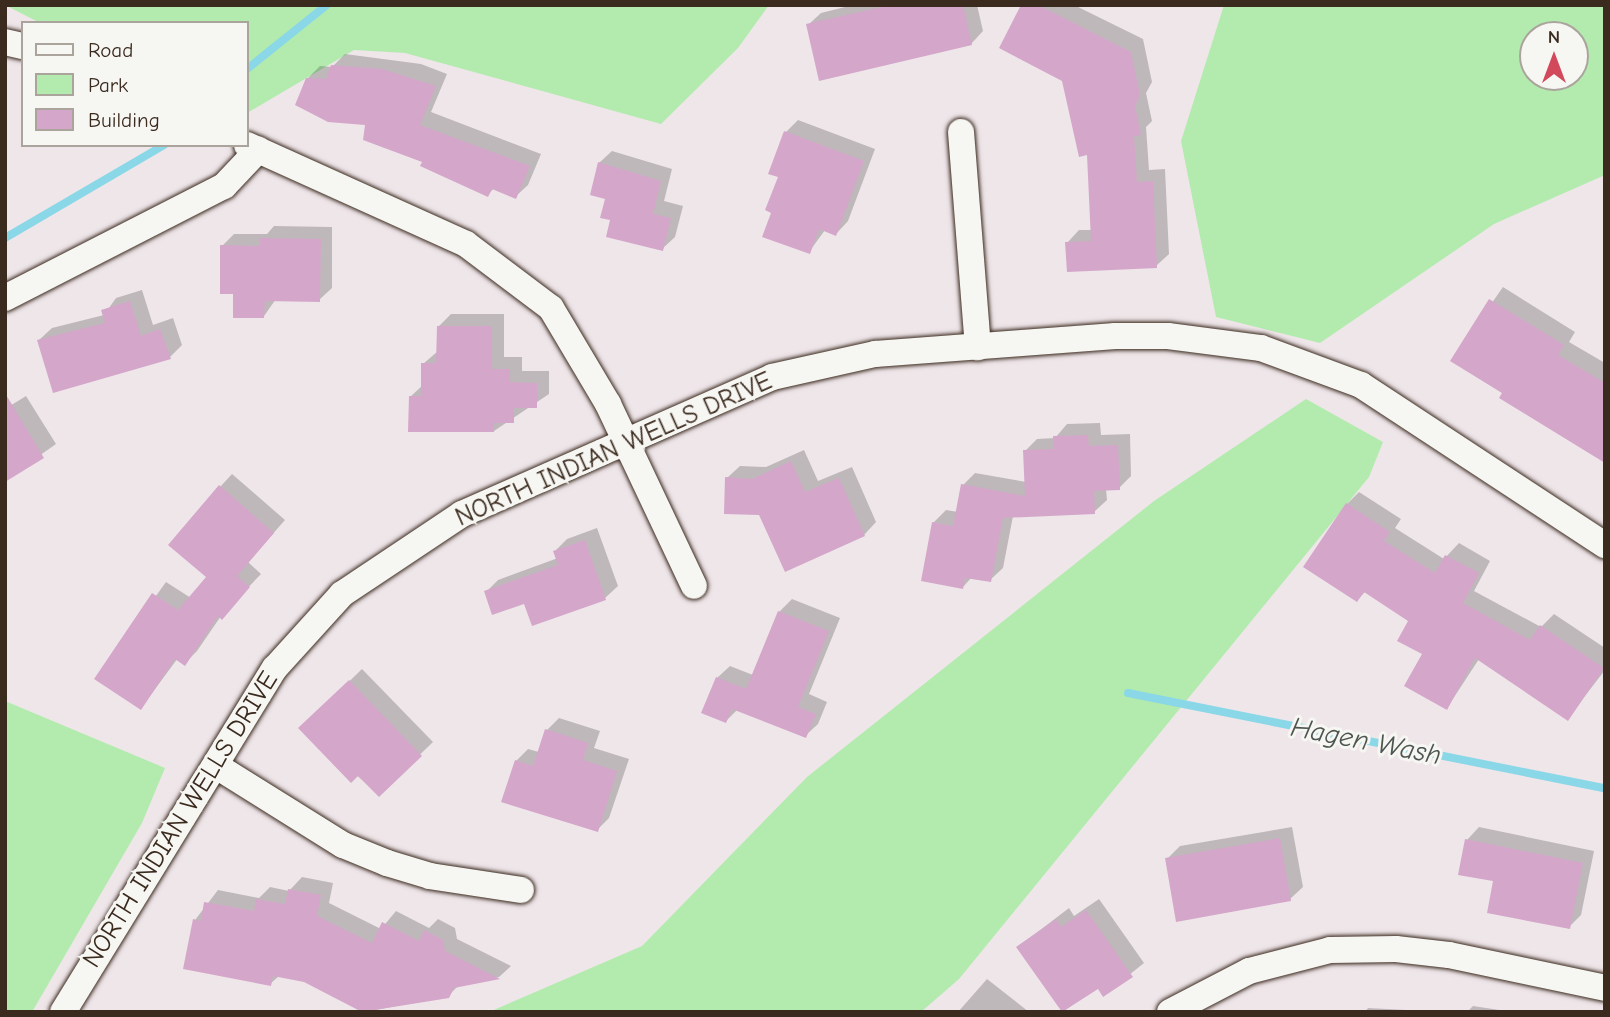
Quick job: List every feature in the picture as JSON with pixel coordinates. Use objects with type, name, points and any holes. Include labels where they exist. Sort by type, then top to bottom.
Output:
[{"type":"street","points":[[961,132],[978,347]]},
{"type":"street","points":[[5,298],[224,186],[253,147],[466,244],[551,308],[627,444],[694,586]]},
{"type":"street","name":"NORTH INDIAN WELLS DRIVE","points":[[62,1012],[218,766],[275,668],[319,617],[367,573],[462,514],[627,444],[772,377],[875,354],[978,347],[1168,336],[1261,348],[1310,363],[1382,397],[1605,545]]},
{"type":"street","points":[[218,766],[343,845],[387,863],[430,876],[521,890]]},
{"type":"street","points":[[1170,1012],[1250,971],[1330,950],[1396,949],[1449,955],[1605,988]]},
{"type":"green space","points":[[5,5],[769,5],[738,48],[661,124],[405,53],[354,50],[248,112],[248,21],[36,21]]},
{"type":"green space","points":[[1224,5],[1605,5],[1605,175],[1494,224],[1320,343],[1216,317],[1181,141]]},
{"type":"green space","points":[[1306,399],[1383,442],[1369,477],[959,979],[921,1012],[489,1012],[642,946],[807,777],[1154,501]]},
{"type":"green space","points":[[5,701],[165,768],[142,823],[32,1012],[5,1012]]},
{"type":"building","points":[[891,5],[963,5],[972,45],[819,81],[806,24]]},
{"type":"building","points":[[1021,5],[1038,5],[1131,52],[1140,95],[1135,106],[1141,135],[1134,136],[1137,182],[1153,181],[1157,268],[1067,272],[1065,242],[1091,241],[1087,155],[1079,157],[1062,81],[999,48]]},
{"type":"building","points":[[331,65],[382,69],[436,86],[420,125],[530,166],[516,199],[492,189],[488,197],[420,166],[422,162],[363,140],[365,125],[328,122],[295,105],[306,78],[326,79]]},
{"type":"building","points":[[784,131],[864,161],[836,236],[819,229],[810,254],[762,237],[771,213],[765,210],[778,177],[768,174]]},
{"type":"building","points":[[598,162],[661,181],[653,214],[671,218],[663,251],[606,237],[610,220],[600,218],[605,199],[590,195]]},
{"type":"building","points":[[260,238],[321,239],[320,302],[265,301],[264,318],[233,318],[233,294],[220,294],[220,245],[260,246]]},
{"type":"building","points":[[1489,299],[1564,345],[1558,355],[1605,383],[1605,463],[1499,398],[1502,393],[1450,361]]},
{"type":"building","points":[[130,301],[141,336],[160,329],[171,359],[53,393],[37,340],[105,323],[101,310]]},
{"type":"building","points":[[437,326],[492,326],[492,369],[510,369],[510,382],[537,383],[537,408],[514,408],[514,423],[494,423],[494,432],[408,432],[409,396],[421,396],[421,363],[436,363]]},
{"type":"building","points":[[5,393],[44,458],[5,482]]},
{"type":"building","points":[[1088,435],[1089,446],[1118,445],[1120,490],[1094,491],[1095,514],[1003,518],[991,582],[965,578],[963,589],[921,581],[932,522],[953,526],[961,484],[1025,496],[1023,450],[1053,449],[1053,436]]},
{"type":"building","points":[[791,461],[805,492],[839,478],[865,536],[785,572],[759,515],[724,514],[725,477],[752,479]]},
{"type":"building","points":[[219,485],[274,533],[237,576],[250,587],[222,620],[218,616],[185,666],[175,659],[141,710],[94,679],[152,593],[178,610],[206,577],[168,545]]},
{"type":"building","points":[[1346,503],[1390,532],[1384,541],[1435,573],[1445,555],[1479,573],[1463,603],[1530,640],[1540,625],[1604,668],[1568,721],[1475,658],[1447,710],[1404,686],[1422,654],[1397,641],[1408,621],[1364,592],[1357,602],[1303,567]]},
{"type":"building","points":[[585,540],[606,600],[532,626],[524,604],[492,615],[484,591],[558,565],[553,551]]},
{"type":"building","points":[[778,611],[829,631],[798,707],[816,714],[806,738],[732,709],[726,723],[701,713],[716,677],[746,689]]},
{"type":"building","points":[[349,680],[422,756],[379,797],[358,776],[351,783],[298,728]]},
{"type":"building","points":[[545,729],[588,743],[583,760],[617,771],[598,832],[501,802],[515,760],[533,766]]},
{"type":"building","points":[[1280,838],[1291,901],[1176,922],[1165,858]]},
{"type":"building","points":[[1465,839],[1583,863],[1570,929],[1487,913],[1493,881],[1458,875]]},
{"type":"building","points":[[288,889],[321,895],[317,916],[372,943],[382,922],[419,941],[424,930],[443,940],[445,951],[500,979],[454,988],[449,998],[362,1012],[304,982],[273,976],[271,986],[183,969],[193,919],[201,921],[204,902],[254,911],[256,899],[285,904]]},
{"type":"building","points":[[1086,910],[1133,977],[1103,997],[1098,989],[1062,1012],[1016,947],[1056,919],[1061,927]]},
{"type":"waterway","points":[[248,68],[327,5]]},
{"type":"waterway","points":[[5,238],[161,147]]},
{"type":"waterway","name":"Hagen Wash","points":[[1128,693],[1605,788]]}]
